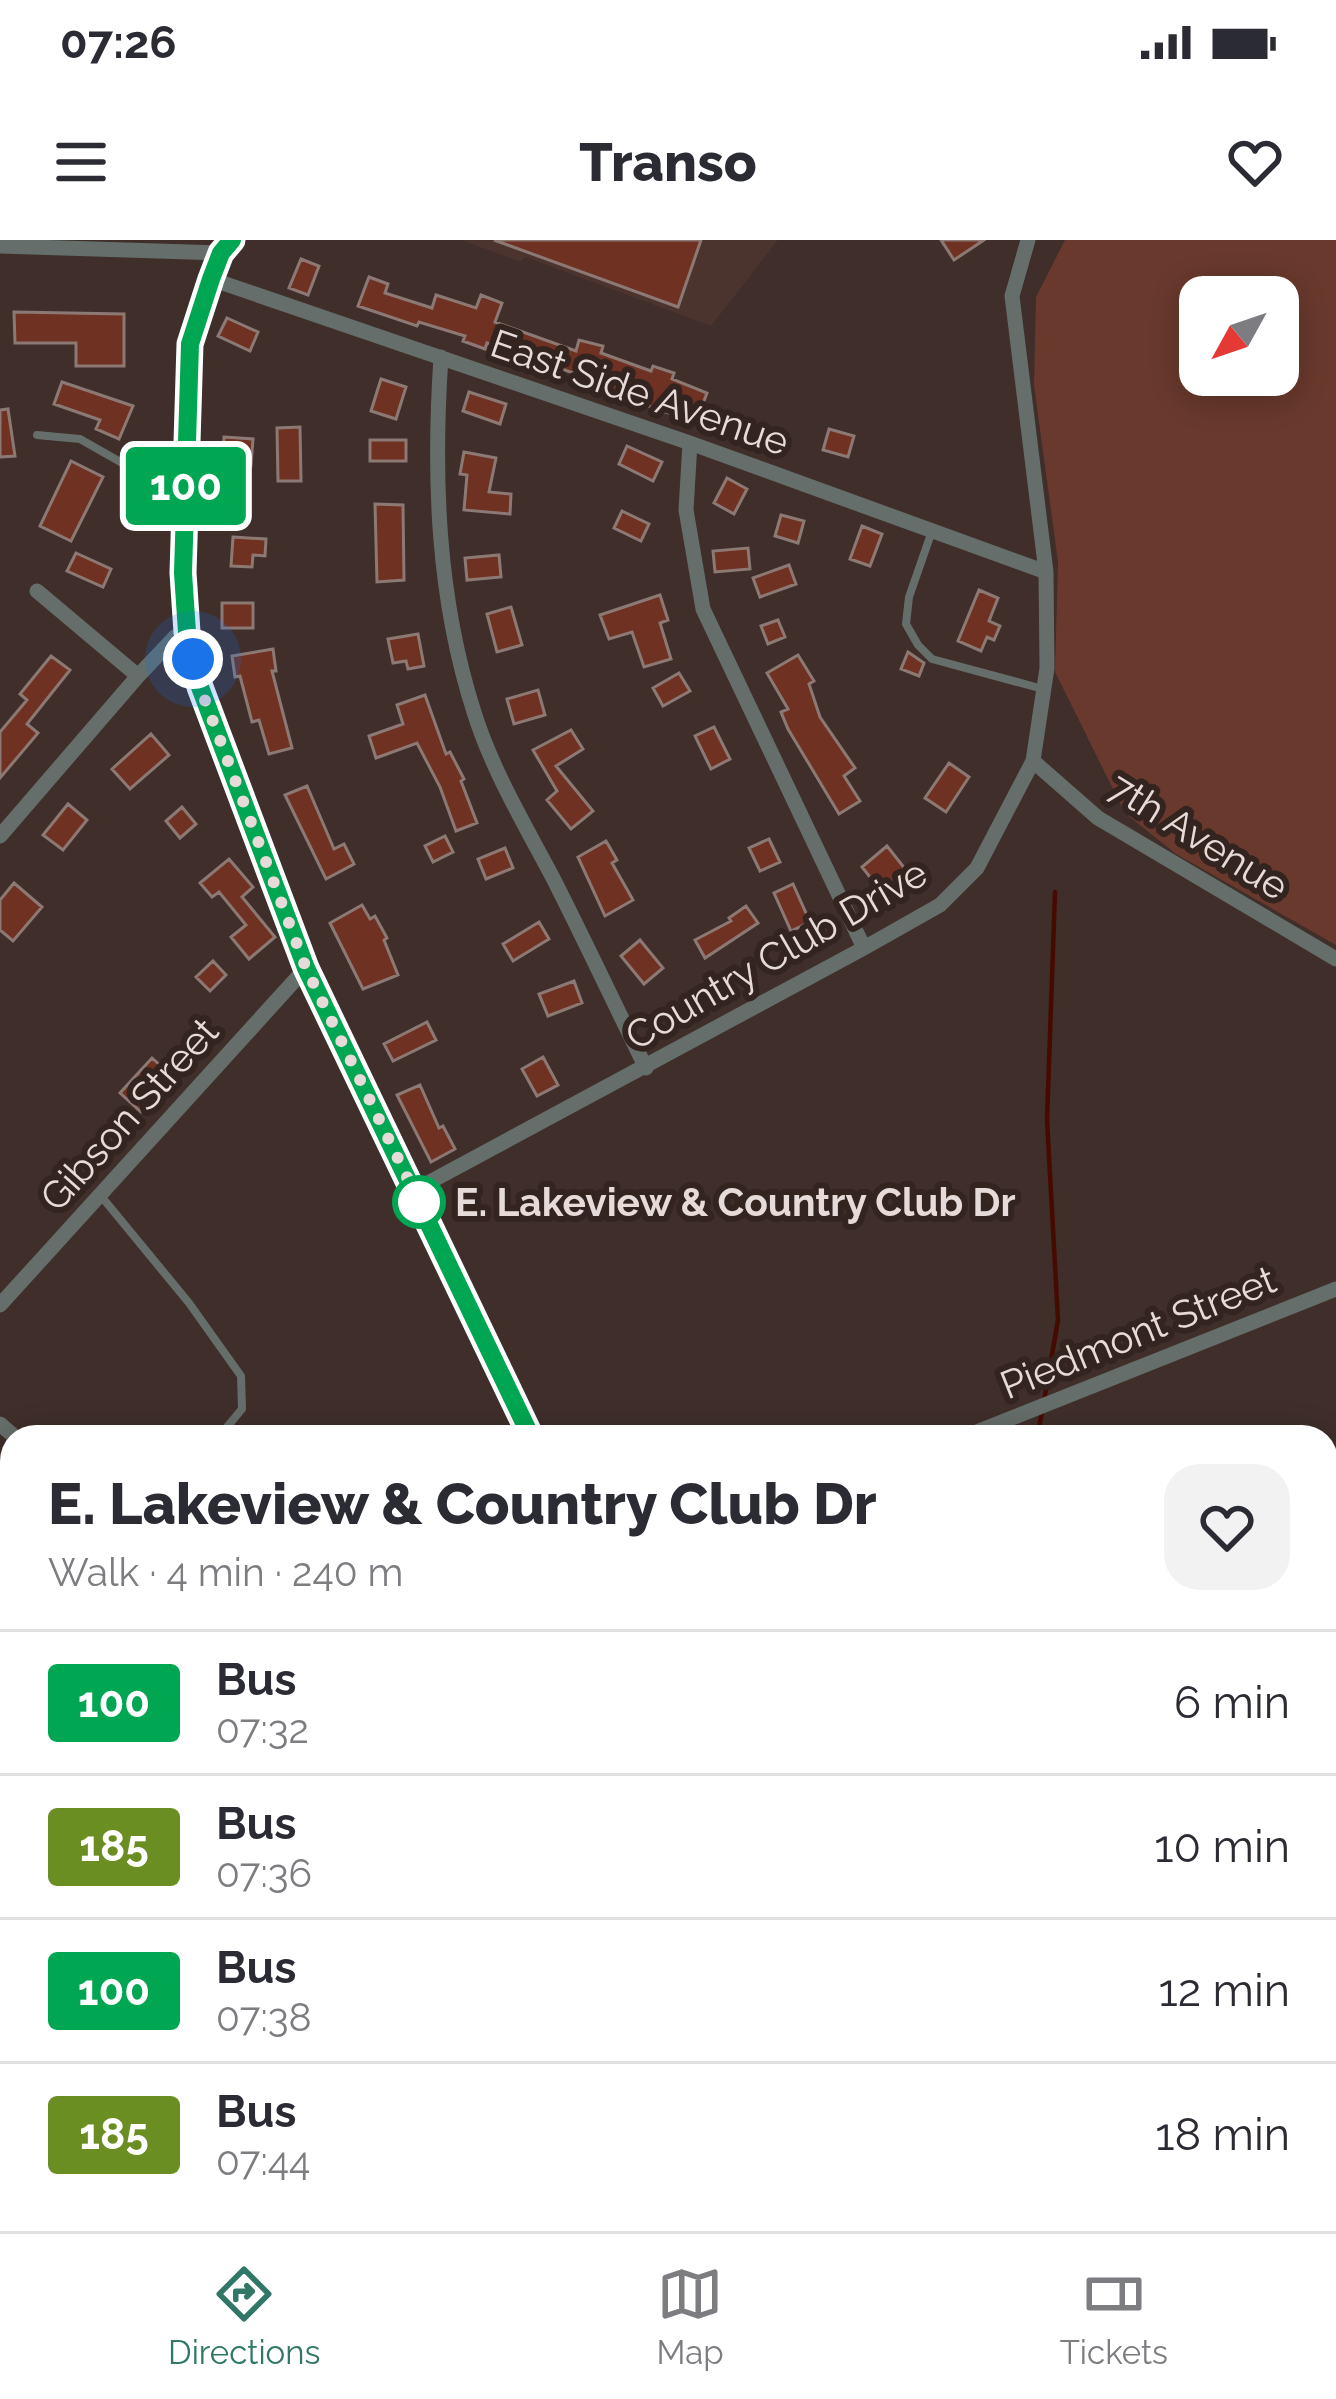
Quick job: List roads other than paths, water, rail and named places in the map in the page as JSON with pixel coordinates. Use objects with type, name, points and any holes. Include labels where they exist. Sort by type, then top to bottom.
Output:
[{"type":"street","name":"Country Club Drive","points":[[413,1191],[864,948],[940,904],[977,868],[1033,761],[1044,689],[1046,572],[1012,296],[1028,240]]},
{"type":"street","points":[[0,246],[227,246],[190,344],[183,573],[187,632],[200,687],[306,968],[525,1425]]},
{"type":"street","name":"East Side Avenue","points":[[211,279],[690,443],[1046,572]]},
{"type":"street","points":[[441,357],[437,418],[440,548],[453,629],[475,715],[510,796],[646,1068]]},
{"type":"street","points":[[690,443],[686,510],[703,609],[864,948]]},
{"type":"street","points":[[37,591],[138,676]]},
{"type":"street","points":[[0,836],[138,676],[175,637],[187,632]]},
{"type":"street","name":"7th Avenue","points":[[1033,761],[1098,818],[1336,958]]},
{"type":"street","name":"Gibson Street","points":[[0,1305],[306,968]]},
{"type":"street","name":"Piedmont Street","points":[[994,1425],[1336,1289]]},
{"type":"lane","points":[[37,435],[80,439],[152,479],[186,486]]},
{"type":"lane","points":[[932,531],[909,597],[906,624],[918,645],[932,659],[1044,689]]},
{"type":"lane","points":[[100,1195],[189,1303],[241,1376],[242,1409],[229,1425]]},
{"type":"waterway","points":[[1044,1401],[1058,1320],[1047,1120],[1055,892]]},
{"type":"waterway","points":[[1039,1425],[1042,1412]]},
{"type":"place","name":"E. Lakeview & Country Club Dr","points":[[419,1202]]}]
